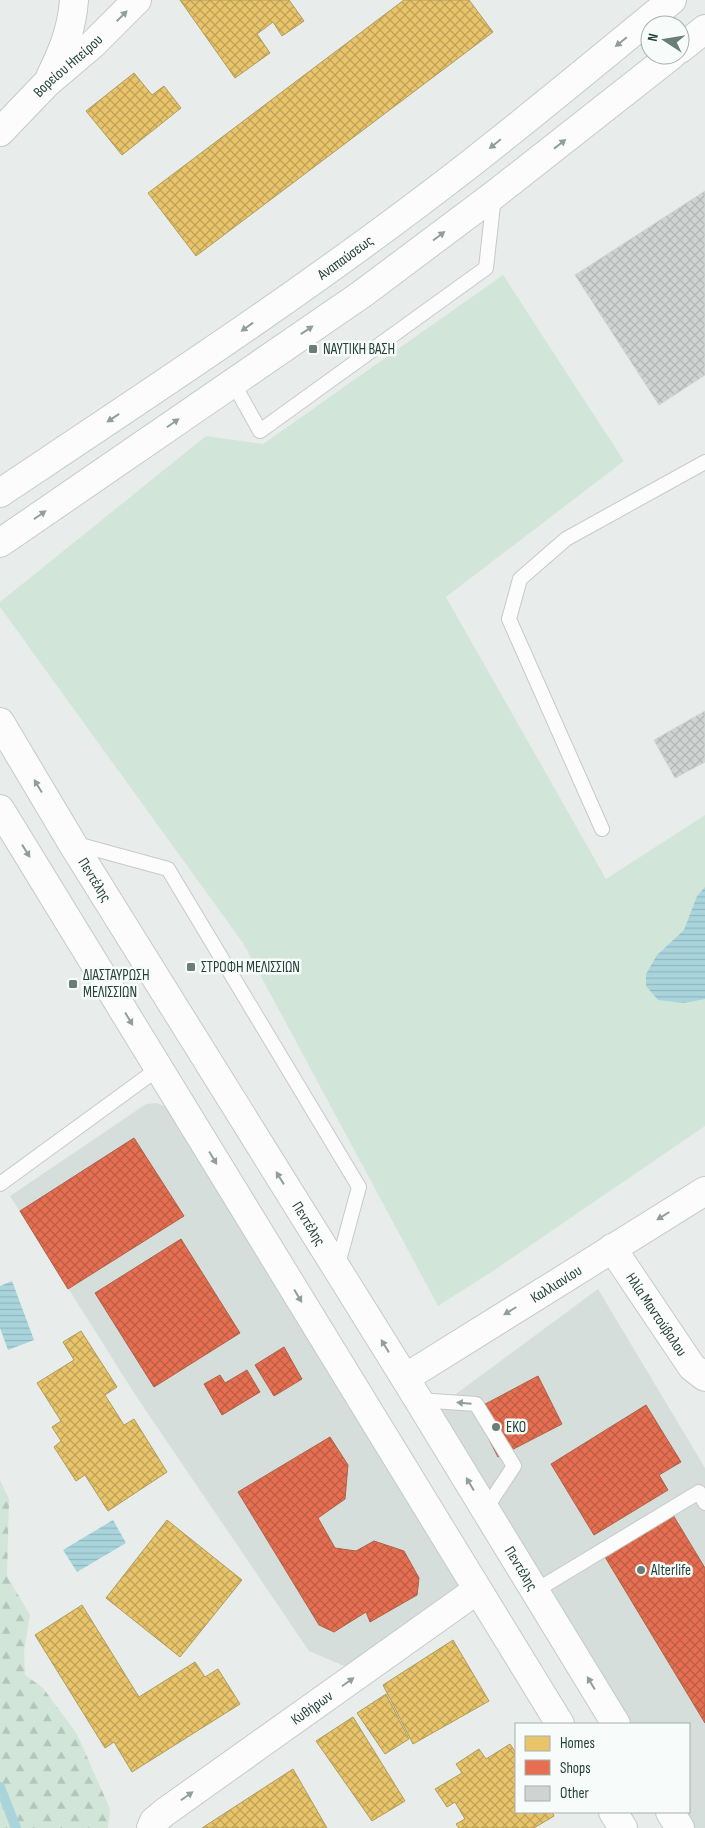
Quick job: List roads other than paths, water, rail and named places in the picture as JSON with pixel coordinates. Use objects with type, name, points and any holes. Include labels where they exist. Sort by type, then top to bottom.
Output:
[{"type":"main road","points":[[47,83],[68,36],[74,0]]},
{"type":"main road","name":"Βορείου Ηπείρου","points":[[0,132],[47,83],[94,44],[137,0]]},
{"type":"main road","name":"Αναπαύσεως","points":[[0,493],[227,342],[351,253],[470,164],[672,0]]},
{"type":"main road","points":[[690,41],[705,29]]},
{"type":"main road","points":[[0,543],[232,381],[362,294],[494,196],[659,65]]},
{"type":"main road","name":"Πεντέλης","points":[[0,722],[72,843],[412,1389],[615,1723]]},
{"type":"main road","points":[[0,809],[559,1723]]},
{"type":"main road","name":"Καλλιανίου","points":[[412,1389],[612,1248],[705,1191]]},
{"type":"main road","name":"Ηλία Μαντούβαλου","points":[[612,1248],[692,1367],[705,1377]]},
{"type":"main road","name":"Κυθήρων","points":[[151,1828],[154,1821],[165,1812],[477,1590]]},
{"type":"main road","points":[[614,1813],[623,1828]]},
{"type":"main road","points":[[671,1813],[680,1828]]},
{"type":"lane","points":[[232,381],[260,430],[486,268],[494,196]]},
{"type":"lane","points":[[602,829],[509,619],[520,579],[566,539],[705,462]]},
{"type":"lane","points":[[72,843],[168,869],[359,1187],[337,1269]]},
{"type":"lane","points":[[0,1184],[158,1068]]},
{"type":"lane","points":[[412,1389],[476,1404],[514,1466],[485,1510]]},
{"type":"lane","points":[[535,1591],[699,1492],[705,1502]]},
{"type":"water","points":[[705,887],[705,999],[684,1003],[658,1000],[646,986],[646,974],[657,955],[684,930],[697,896]]},
{"type":"water","points":[[12,1281],[34,1340],[8,1350],[0,1328],[0,1286]]},
{"type":"water","points":[[113,1520],[126,1543],[77,1572],[63,1550]]},
{"type":"waterway","points":[[0,1787],[16,1828]]},
{"type":"place","name":"ΝΑΥΤΙΚΗ ΒΑΣΗ","points":[[313,349]]},
{"type":"place","name":"ΣΤΡΟΦΗ ΜΕΛΙΣΣΙΩΝ","points":[[191,967]]},
{"type":"place","name":"ΔΙΑΣΤΑΥΡΩΣΗ ΜΕΛΙΣΣΙΩΝ","points":[[73,984]]},
{"type":"place","name":"EKO","points":[[496,1427]]},
{"type":"place","name":"Alterlife","points":[[641,1570]]}]
